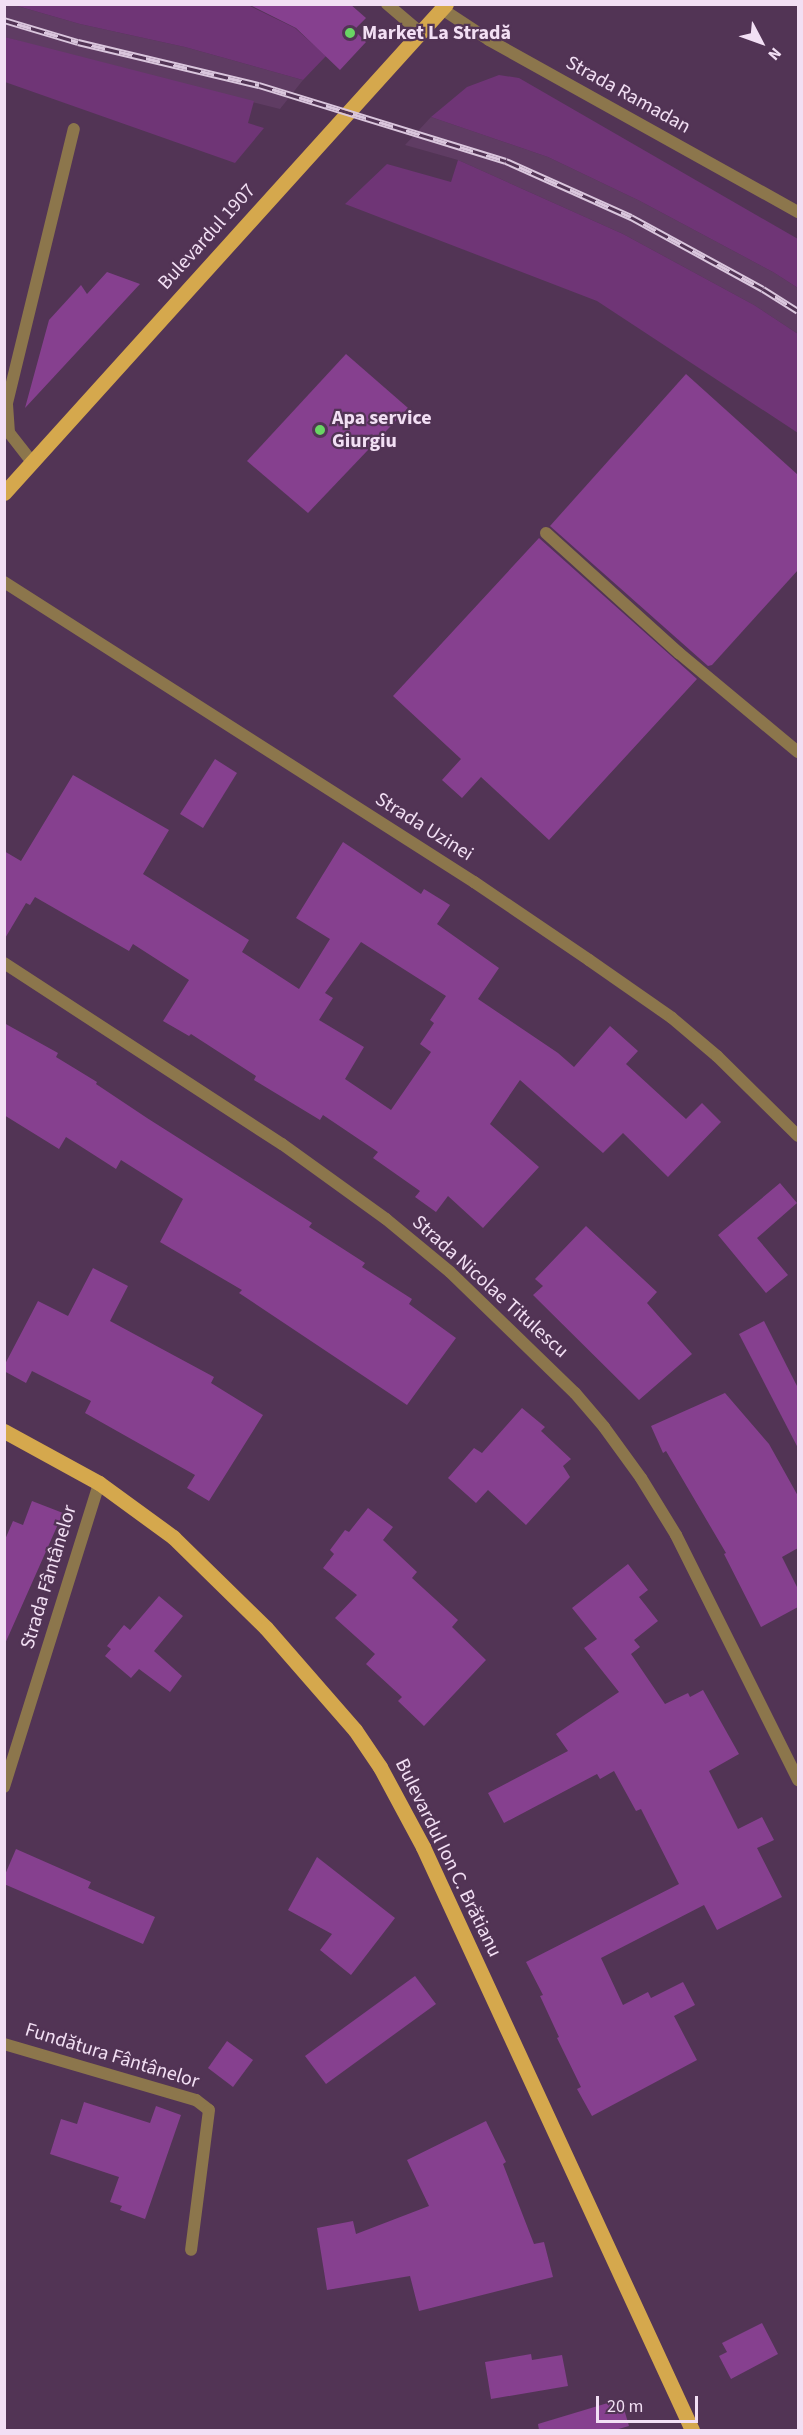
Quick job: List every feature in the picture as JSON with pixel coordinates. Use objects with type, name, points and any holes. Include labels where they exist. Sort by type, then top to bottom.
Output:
[{"type":"main road","name":"Bulevardul 1907","points":[[4,493],[444,7]]},
{"type":"main road","name":"Bulevardul Ion C. Brătianu","points":[[4,1431],[99,1483],[172,1537],[266,1628],[319,1685],[380,1767],[423,1848],[692,2430]]},
{"type":"street","points":[[387,4],[420,32]]},
{"type":"street","name":"Strada Ramadan","points":[[444,7],[489,40],[798,212]]},
{"type":"street","points":[[32,462],[9,433],[7,403],[74,129]]},
{"type":"street","points":[[546,533],[680,653],[798,752]]},
{"type":"street","name":"Strada Uzinei","points":[[4,582],[474,882],[590,960],[672,1018],[717,1056],[798,1136]]},
{"type":"street","name":"Strada Nicolae Titulescu","points":[[4,963],[282,1144],[386,1219],[450,1272],[567,1385],[604,1427],[676,1535],[798,1780]]},
{"type":"street","name":"Strada Fântânelor","points":[[4,1787],[99,1483]]},
{"type":"street","name":"Fundătura Fântânelor","points":[[4,2043],[196,2100],[209,2110],[191,2250]]},
{"type":"shaded area","points":[[4,5],[14,5],[80,24],[185,47],[303,80],[280,109],[73,57],[5,37]]},
{"type":"shaded area","points":[[14,5],[248,5],[295,28],[326,56],[303,80],[185,47],[80,24]]},
{"type":"shaded area","points":[[5,37],[254,101],[248,123],[264,128],[235,163],[5,82]]},
{"type":"shaded area","points":[[499,75],[519,78],[798,239],[798,288],[773,272],[640,201],[548,157],[431,117],[467,87]]},
{"type":"shaded area","points":[[431,117],[548,157],[640,201],[773,272],[798,288],[798,334],[754,305],[623,234],[458,160],[405,145]]},
{"type":"shaded area","points":[[458,160],[623,234],[754,305],[798,334],[798,433],[597,301],[345,204],[387,164],[451,182]]},
{"type":"building","points":[[248,4],[350,4],[366,18],[354,30],[366,42],[340,70],[296,28]]},
{"type":"building","points":[[107,272],[140,284],[25,408],[49,320],[81,285],[87,294]]},
{"type":"building","points":[[346,354],[408,408],[308,513],[247,461]]},
{"type":"building","points":[[686,374],[798,475],[798,570],[712,665],[708,666],[550,526]]},
{"type":"building","points":[[539,538],[697,679],[549,840],[481,777],[462,798],[442,780],[461,759],[393,696]]},
{"type":"building","points":[[215,759],[237,773],[203,828],[180,814]]},
{"type":"building","points":[[73,775],[169,830],[143,874],[249,940],[242,952],[299,989],[330,939],[296,918],[343,842],[421,894],[424,889],[450,905],[437,924],[499,968],[478,999],[558,1053],[574,1067],[610,1026],[638,1051],[626,1064],[686,1119],[702,1103],[721,1122],[668,1177],[623,1133],[603,1153],[520,1080],[490,1124],[539,1167],[483,1228],[448,1196],[436,1212],[415,1197],[420,1191],[373,1158],[378,1152],[323,1115],[320,1120],[254,1080],[256,1076],[191,1034],[189,1036],[163,1021],[189,980],[133,944],[129,951],[35,897],[30,905],[26,903],[4,940],[4,851],[21,861]],"holes":[[[361,942],[446,996],[430,1020],[434,1023],[420,1044],[431,1052],[391,1110],[345,1079],[364,1047],[319,1020],[333,998],[325,993]]]},
{"type":"building","points":[[4,1023],[58,1053],[56,1057],[97,1082],[96,1084],[312,1223],[309,1227],[365,1263],[362,1267],[412,1299],[409,1304],[456,1338],[407,1405],[239,1293],[242,1290],[160,1242],[183,1199],[121,1160],[116,1169],[66,1137],[59,1149],[4,1115]]},
{"type":"building","points":[[780,1183],[797,1203],[757,1238],[788,1275],[766,1293],[718,1235]]},
{"type":"building","points":[[586,1226],[657,1292],[647,1303],[692,1354],[639,1400],[533,1295],[543,1286],[535,1279]]},
{"type":"building","points":[[93,1268],[128,1286],[110,1321],[214,1377],[211,1383],[263,1415],[209,1501],[187,1488],[195,1475],[85,1413],[91,1401],[32,1371],[26,1383],[4,1371],[4,1366],[38,1301],[68,1316]]},
{"type":"building","points":[[764,1321],[798,1388],[798,1448],[739,1334]]},
{"type":"building","points":[[725,1393],[769,1444],[798,1496],[798,1548],[782,1557],[798,1589],[798,1607],[761,1627],[724,1554],[726,1553],[666,1451],[663,1453],[651,1426]]},
{"type":"building","points":[[522,1408],[545,1427],[541,1431],[571,1459],[563,1466],[570,1477],[526,1525],[488,1490],[476,1503],[448,1478],[474,1448],[482,1453]]},
{"type":"building","points":[[32,1501],[63,1513],[4,1646],[4,1542],[13,1521],[23,1525]]},
{"type":"building","points":[[368,1508],[393,1527],[383,1540],[417,1572],[412,1578],[458,1620],[452,1627],[486,1660],[424,1726],[398,1701],[402,1697],[366,1664],[375,1654],[335,1618],[357,1595],[323,1568],[334,1554],[330,1550],[345,1530],[349,1532]]},
{"type":"building","points":[[628,1564],[648,1590],[639,1597],[658,1621],[634,1640],[640,1647],[631,1654],[665,1704],[688,1693],[690,1697],[703,1690],[739,1754],[709,1771],[738,1829],[762,1817],[774,1840],[757,1848],[782,1897],[717,1930],[704,1905],[601,1958],[623,2005],[648,1992],[651,1998],[683,1982],[695,2005],[674,2016],[697,2060],[592,2116],[577,2089],[581,2087],[557,2038],[559,2037],[540,1996],[543,1995],[526,1962],[679,1884],[641,1809],[636,1811],[614,1771],[600,1779],[597,1774],[504,1823],[488,1793],[568,1751],[556,1734],[619,1692],[584,1648],[597,1639],[572,1608]]},
{"type":"building","points":[[159,1596],[183,1616],[154,1651],[182,1676],[170,1692],[139,1669],[131,1678],[105,1656],[111,1649],[107,1646],[124,1625],[130,1630]]},
{"type":"building","points":[[16,1849],[91,1882],[88,1888],[155,1917],[143,1944],[4,1884],[4,1877]]},
{"type":"building","points":[[317,1857],[395,1918],[351,1975],[320,1950],[332,1934],[288,1910]]},
{"type":"building","points":[[415,1976],[436,2004],[326,2084],[305,2056]]},
{"type":"building","points":[[227,2041],[253,2060],[233,2087],[208,2068]]},
{"type":"building","points":[[84,2102],[150,2123],[156,2106],[181,2115],[145,2219],[120,2210],[122,2206],[110,2202],[119,2177],[50,2154],[61,2119],[77,2124]]},
{"type":"building","points":[[486,2121],[506,2162],[503,2164],[534,2244],[544,2242],[553,2277],[419,2311],[410,2276],[327,2290],[317,2228],[353,2221],[356,2234],[429,2206],[407,2160]]},
{"type":"building","points":[[762,2323],[778,2354],[731,2379],[719,2356],[727,2352],[722,2343]]},
{"type":"building","points":[[531,2354],[532,2360],[562,2355],[568,2386],[491,2399],[485,2362]]},
{"type":"building","points":[[621,2399],[629,2426],[615,2430],[539,2430],[538,2424]]},
{"type":"railway","points":[[4,20],[78,42],[259,85],[506,161],[631,217],[763,289],[798,311]]},
{"type":"place","name":"Market La Stradă","points":[[350,33]]},
{"type":"place","name":"Apa service Giurgiu","points":[[320,430]]}]
